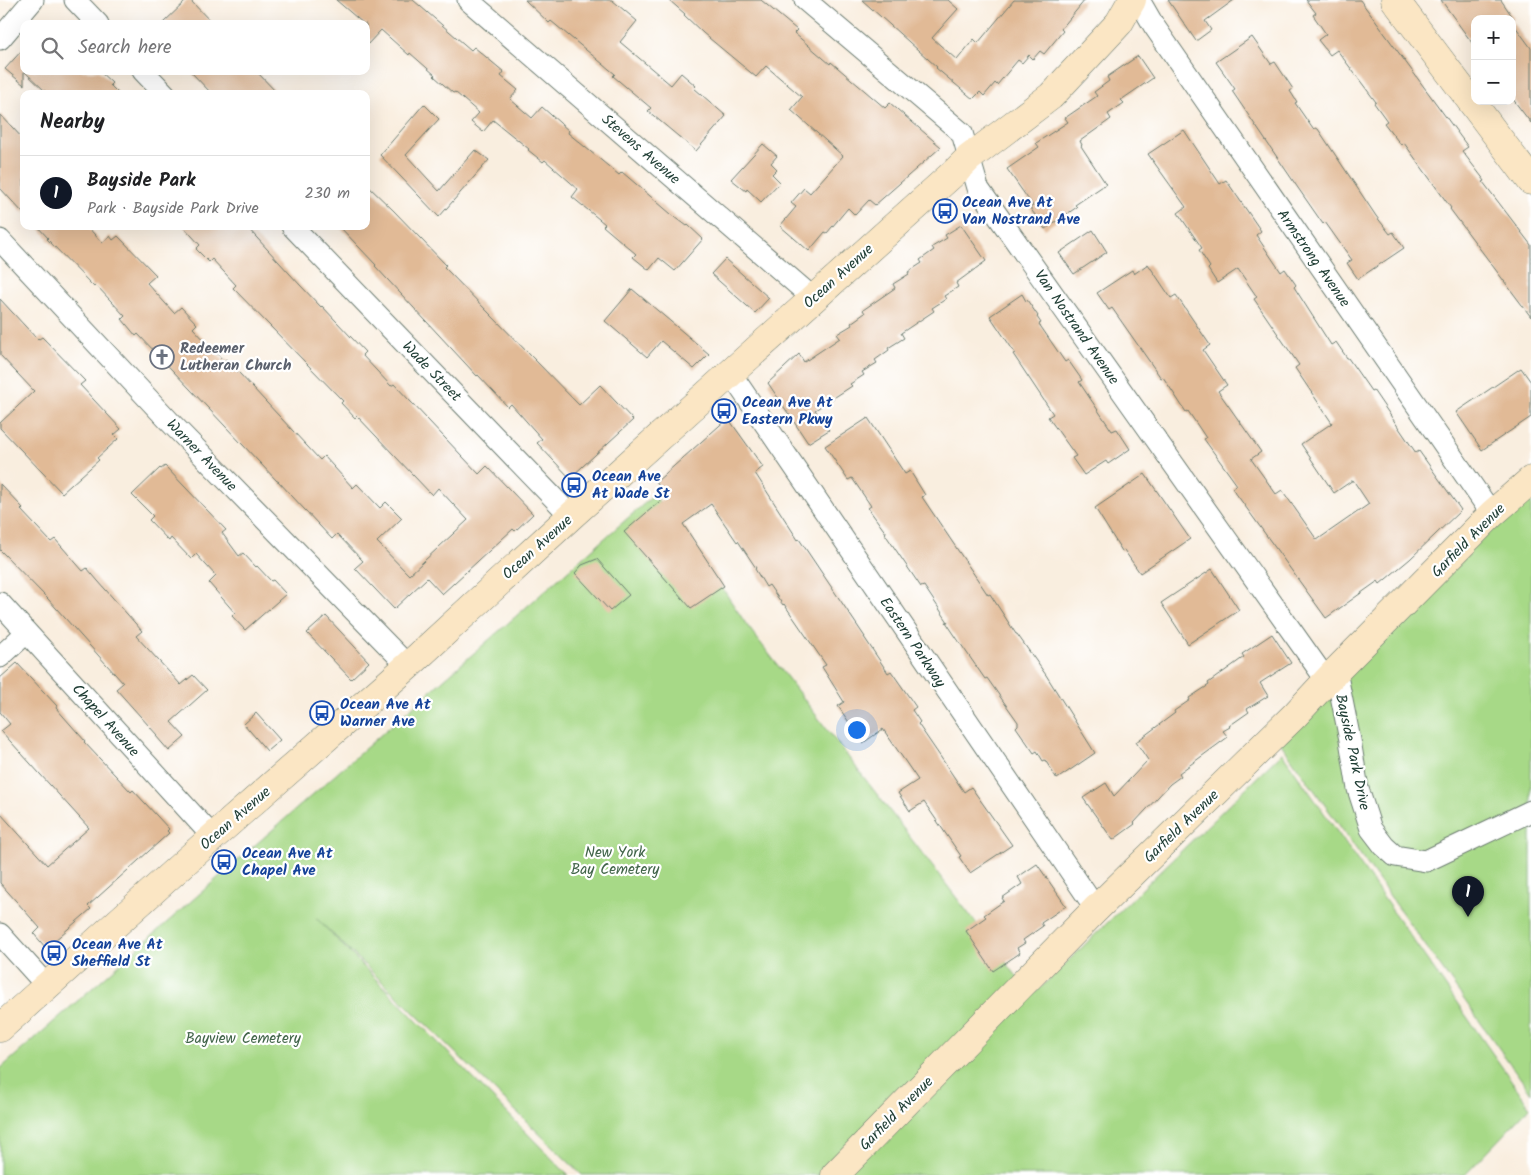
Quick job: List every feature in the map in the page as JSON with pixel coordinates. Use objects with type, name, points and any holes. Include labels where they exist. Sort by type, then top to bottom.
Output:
[{"type":"street","points":[[0,39],[33,0]]},
{"type":"street","points":[[75,0],[94,20]]},
{"type":"street","name":"Stevens Avenue","points":[[468,0],[814,298]]},
{"type":"street","name":"Van Nostrand Avenue","points":[[805,0],[962,133],[978,188],[1331,676]]},
{"type":"street","name":"Ocean Avenue","points":[[0,1028],[213,837],[408,666],[571,516],[969,158],[1050,96],[1119,23],[1132,0]]},
{"type":"street","name":"Armstrong Avenue","points":[[1139,0],[1154,26],[1492,514]]},
{"type":"street","points":[[1394,0],[1531,181]]},
{"type":"street","points":[[147,75],[161,90]]},
{"type":"street","name":"Wade Street","points":[[296,230],[571,516]]},
{"type":"street","name":"Warner Avenue","points":[[0,240],[170,422],[408,666]]},
{"type":"street","name":"Eastern Parkway","points":[[731,374],[1096,909]]},
{"type":"street","name":"Garfield Avenue","points":[[834,1175],[1096,909],[1295,715],[1331,676],[1492,514],[1531,480]]},
{"type":"street","name":"Chapel Avenue","points":[[0,604],[213,837]]},
{"type":"street","points":[[0,657],[26,633]]},
{"type":"street","name":"Bayside Park Drive","points":[[1331,676],[1350,740],[1358,789],[1368,821],[1371,829],[1384,846],[1395,856],[1426,861],[1531,812]]},
{"type":"street","points":[[0,934],[47,986]]},
{"type":"green space","points":[[1531,480],[1531,1093],[1279,741]]},
{"type":"green space","name":"New York Bay Cemetery","points":[[654,495],[713,574],[746,624],[1032,996],[1282,753],[1530,1107],[1465,1175],[582,1175],[316,918],[568,1175],[0,1175],[0,1069]]},
{"type":"building","points":[[187,0],[190,0],[209,20],[166,20]]},
{"type":"building","points":[[336,0],[413,0],[471,50],[474,47],[504,72],[501,76],[518,90],[510,99],[532,118],[542,107],[569,131],[568,133],[619,175],[622,172],[703,239],[675,271],[659,258],[649,270],[633,257],[636,254],[603,226],[605,224],[572,197],[578,189],[545,160],[543,162],[493,120],[483,132],[471,122],[479,113],[455,92],[453,93],[410,53],[409,55],[381,30],[370,42],[370,20],[359,20]]},
{"type":"building","points":[[525,0],[612,0],[637,21],[620,42],[671,85],[681,73],[696,86],[694,88],[726,116],[696,151],[648,111],[651,108],[613,76],[615,74],[551,21],[549,23]]},
{"type":"building","points":[[669,0],[761,0],[797,30],[794,33],[830,64],[831,62],[885,108],[890,103],[941,147],[875,205],[869,200],[855,215],[848,208],[809,251],[780,226],[796,207],[791,203],[804,188],[810,193],[843,156],[791,110],[802,97],[766,66],[756,77],[703,33]]},
{"type":"building","points":[[862,0],[948,0],[958,9],[932,38],[957,60],[974,39],[978,43],[1014,0],[1085,0],[1061,29],[1063,31],[1044,54],[1040,51],[1033,59],[1029,55],[1022,63],[1018,60],[997,85],[995,83],[984,96],[980,92],[973,99]]},
{"type":"building","points":[[1168,0],[1234,0],[1205,21],[1211,30],[1196,41]]},
{"type":"building","points":[[1306,0],[1360,0],[1468,147],[1462,151],[1531,245],[1531,317],[1450,209],[1404,143],[1401,145],[1384,123],[1387,121],[1374,103],[1376,102],[1337,50],[1330,55],[1318,40],[1326,34],[1313,15],[1316,13]]},
{"type":"building","points":[[1441,0],[1501,0],[1511,15],[1471,15],[1471,41]]},
{"type":"building","points":[[1516,27],[1531,48],[1531,123],[1516,103]]},
{"type":"building","points":[[1252,37],[1271,64],[1275,62],[1293,89],[1290,91],[1297,102],[1295,103],[1313,129],[1318,129],[1376,216],[1390,234],[1393,232],[1404,248],[1358,279],[1347,263],[1352,260],[1325,222],[1323,224],[1298,188],[1232,91],[1235,89],[1216,62]]},
{"type":"building","points":[[20,52],[20,75],[24,75],[24,85],[5,69]]},
{"type":"building","points":[[1138,56],[1153,78],[1121,100],[1124,103],[1108,114],[1111,119],[1080,141],[1081,146],[1106,184],[1075,205],[1077,207],[1045,229],[1030,208],[1033,206],[1007,169],[1039,147],[1036,143],[1068,122],[1065,118],[1097,96],[1094,92],[1109,81],[1107,77]]},
{"type":"building","points":[[28,75],[103,75],[112,83],[110,85],[115,90],[44,90]]},
{"type":"building","points":[[194,75],[260,75],[274,90],[208,90]]},
{"type":"building","points":[[424,104],[439,119],[406,155],[439,191],[475,150],[489,160],[439,217],[380,155]]},
{"type":"building","points":[[0,114],[20,136],[20,210],[0,188]]},
{"type":"building","points":[[1184,130],[1220,184],[1226,180],[1261,231],[1256,235],[1281,272],[1285,269],[1296,285],[1294,287],[1331,345],[1336,342],[1371,391],[1373,390],[1416,453],[1419,451],[1461,510],[1410,559],[1380,584],[1378,581],[1326,618],[1232,488],[1237,485],[1204,439],[1206,438],[1188,411],[1186,412],[1163,377],[1161,378],[1112,308],[1109,310],[1097,293],[1132,270],[1134,274],[1148,264],[1171,298],[1176,295],[1210,345],[1203,350],[1227,385],[1218,391],[1261,452],[1251,459],[1276,494],[1282,490],[1317,540],[1369,504],[1353,480],[1334,493],[1301,444],[1332,423],[1295,368],[1299,365],[1254,299],[1257,297],[1238,269],[1217,283],[1208,269],[1210,267],[1199,250],[1202,248],[1178,213],[1186,207],[1148,154]]},
{"type":"building","points":[[763,144],[777,156],[771,163],[777,169],[772,174],[780,182],[761,202],[747,189],[746,191],[731,179]]},
{"type":"building","points":[[370,188],[446,265],[444,267],[579,405],[600,385],[633,420],[570,478],[537,443],[542,439],[511,404],[508,407],[477,376],[343,230],[370,230]]},
{"type":"building","points":[[961,225],[986,261],[956,283],[958,287],[944,296],[946,299],[932,308],[934,311],[901,333],[904,338],[888,348],[889,350],[875,360],[877,363],[862,372],[864,375],[850,384],[852,386],[815,410],[829,430],[808,443],[768,383],[799,354],[804,362],[840,338],[837,334],[852,325],[851,323],[865,313],[863,310],[895,288],[893,284],[922,263],[920,260],[934,250],[932,247],[947,238],[945,235]]},
{"type":"building","points":[[41,230],[91,230],[102,243],[110,236],[113,240],[118,236],[156,275],[147,283],[174,313],[181,307],[197,324],[193,328],[224,361],[226,359],[320,460],[324,456],[353,488],[357,484],[380,508],[386,502],[402,518],[377,542],[409,575],[468,520],[438,488],[432,495],[357,416],[355,418],[341,403],[343,401],[233,288],[236,285],[212,259],[209,262],[196,249],[200,245],[187,230],[250,230],[365,352],[362,355],[391,386],[394,384],[479,474],[487,466],[533,514],[515,531],[513,529],[442,594],[427,578],[394,609],[355,568],[363,561],[337,534],[332,539],[138,334],[136,336],[122,319],[125,316],[96,285],[94,287]]},
{"type":"building","points":[[1093,230],[1107,252],[1074,274],[1059,253]]},
{"type":"building","points":[[725,259],[769,298],[755,313],[711,274]]},
{"type":"building","points":[[632,289],[709,354],[694,369],[661,341],[647,357],[605,321]]},
{"type":"building","points":[[1022,294],[1038,316],[1041,323],[1039,324],[1065,362],[1068,360],[1082,380],[1079,382],[1112,431],[1117,429],[1130,449],[1108,464],[1106,461],[1084,475],[1072,458],[1076,456],[1048,417],[1053,414],[990,316]]},
{"type":"building","points":[[0,299],[37,339],[42,337],[85,381],[80,385],[121,429],[114,435],[118,439],[97,458],[99,460],[62,493],[0,428],[0,423],[34,391],[0,355]]},
{"type":"building","points":[[1521,368],[1531,382],[1531,417],[1482,450],[1456,412]]},
{"type":"building","points":[[728,418],[763,467],[755,473],[798,540],[888,673],[891,671],[916,707],[912,710],[920,722],[918,724],[964,792],[971,787],[1012,845],[970,873],[959,857],[961,856],[924,802],[910,811],[898,793],[918,780],[883,729],[863,743],[838,706],[844,702],[822,667],[826,665],[784,604],[769,585],[766,587],[756,568],[711,504],[683,524],[724,586],[691,608],[624,532],[666,496],[656,482]]},
{"type":"building","points":[[868,418],[905,474],[910,471],[925,495],[922,497],[988,595],[990,594],[1046,675],[1095,753],[1057,779],[1045,760],[1043,761],[1037,751],[1034,753],[1016,727],[1018,722],[958,640],[924,586],[921,587],[868,508],[871,506],[852,478],[848,480],[825,446]]},
{"type":"building","points":[[165,466],[226,530],[222,533],[239,556],[243,553],[286,594],[245,630],[232,616],[235,613],[209,583],[216,576],[196,554],[191,559],[171,538],[169,541],[149,520],[153,516],[132,495],[160,468]]},
{"type":"building","points":[[1145,474],[1190,539],[1140,573],[1124,550],[1122,551],[1095,508]]},
{"type":"building","points":[[0,484],[51,542],[55,539],[83,571],[87,568],[142,631],[136,636],[181,685],[193,675],[207,690],[171,722],[185,737],[169,751],[116,689],[123,683],[48,599],[0,550]]},
{"type":"building","points":[[597,559],[629,595],[610,611],[575,573],[582,565]]},
{"type":"building","points":[[1212,569],[1239,610],[1188,644],[1161,603]]},
{"type":"building","points":[[326,616],[369,662],[351,679],[307,633]]},
{"type":"building","points":[[1272,634],[1291,663],[1260,683],[1268,696],[1247,709],[1249,712],[1223,731],[1228,737],[1179,773],[1181,776],[1170,784],[1135,824],[1113,840],[1083,798],[1106,783],[1114,796],[1148,760],[1136,742],[1175,713],[1174,711],[1190,700],[1189,698],[1209,685],[1208,683],[1244,657],[1242,654]]},
{"type":"building","points":[[17,663],[57,706],[56,708],[84,742],[131,792],[133,790],[169,829],[167,831],[169,833],[88,906],[91,909],[46,948],[34,934],[40,928],[0,883],[0,813],[47,865],[89,828],[1,731],[10,724],[0,712],[0,678]]},
{"type":"building","points":[[256,713],[280,740],[267,751],[244,724]]},
{"type":"building","points":[[1037,864],[1066,906],[1041,923],[1043,926],[1023,940],[1025,943],[1017,948],[1020,953],[993,971],[966,931],[1004,901],[1002,898],[1022,884],[1018,877]]},
{"type":"place","name":"Ocean Ave At Van Nostrand Ave","points":[[945,211]]},
{"type":"place","name":"Redeemer Lutheran Church","points":[[162,357]]},
{"type":"place","name":"Ocean Ave At Eastern Pkwy","points":[[724,411]]},
{"type":"place","name":"Ocean Ave At Wade St","points":[[574,485]]},
{"type":"place","name":"Ocean Ave At Warner Ave","points":[[322,713]]},
{"type":"place","name":"Ocean Ave At Chapel Ave","points":[[224,862]]},
{"type":"place","name":"Bayside Park","points":[[1468,917]]},
{"type":"place","name":"Ocean Ave At Sheffield St","points":[[54,953]]},
{"type":"park label","name":"Bayview Cemetery","points":[[243,1038]]}]
